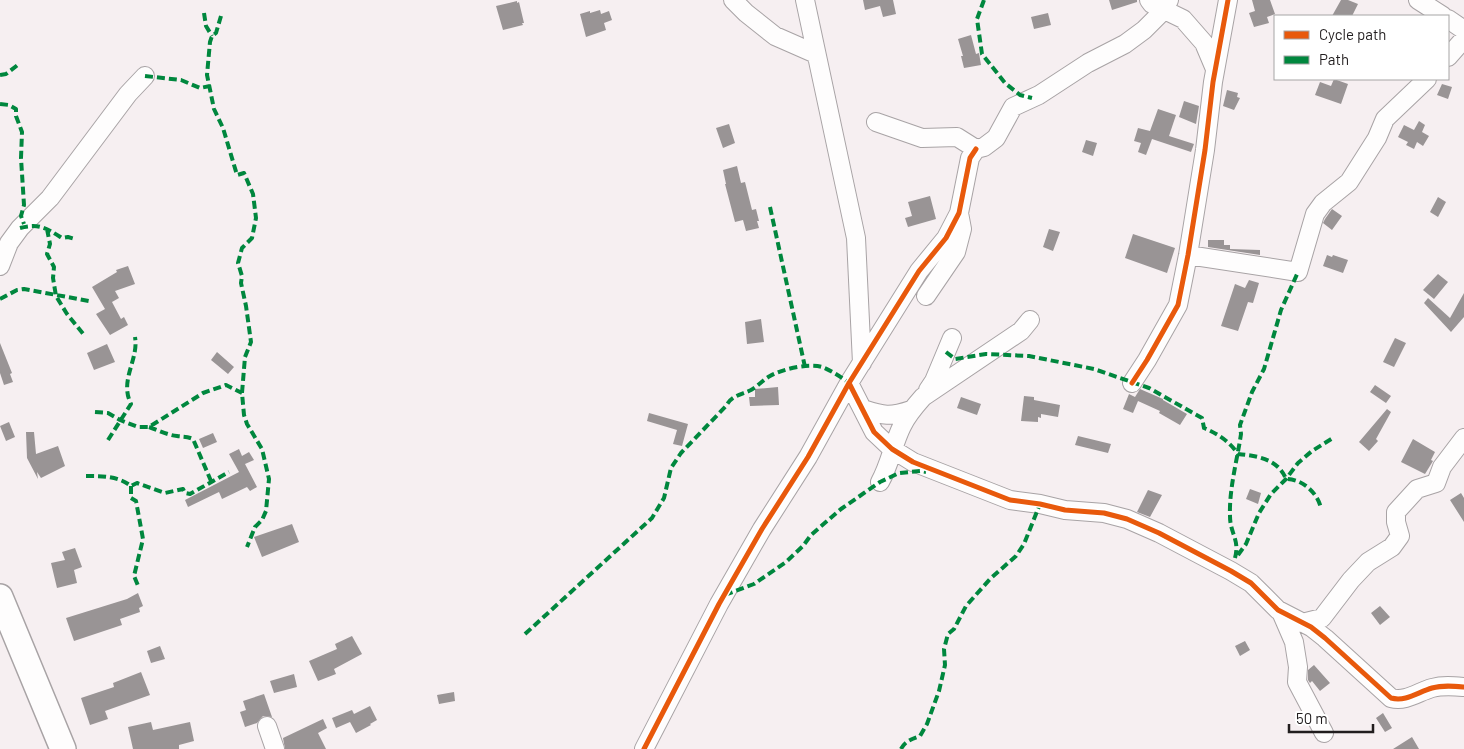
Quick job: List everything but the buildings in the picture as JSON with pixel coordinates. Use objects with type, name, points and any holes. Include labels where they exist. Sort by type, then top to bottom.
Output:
[{"type":"highway","points":[[0,597],[64,749]]},
{"type":"street","points":[[734,0],[746,13],[775,36],[816,54]]},
{"type":"street","points":[[805,0],[856,238],[862,363]]},
{"type":"street","points":[[1149,0],[1152,4],[1167,5],[1183,19],[1204,43],[1216,69]]},
{"type":"street","points":[[1132,383],[1178,305],[1188,255],[1228,0]]},
{"type":"street","points":[[1418,0],[1441,15]]},
{"type":"street","points":[[644,749],[724,596],[762,529],[808,457],[849,383],[919,271],[946,238],[959,213],[970,158],[976,149],[984,147],[996,138],[1013,107],[1039,95],[1088,63],[1125,44],[1144,30],[1167,5]]},
{"type":"street","points":[[1449,20],[1464,30]]},
{"type":"street","points":[[1449,57],[1464,39]]},
{"type":"street","points":[[0,266],[9,243],[20,228],[50,198],[128,94],[145,76]]},
{"type":"street","points":[[1188,255],[1298,272],[1315,214],[1323,202],[1349,182],[1377,138],[1385,120],[1426,80]]},
{"type":"street","points":[[876,122],[922,138],[957,137],[976,149]]},
{"type":"street","points":[[926,296],[956,252],[962,230],[959,213]]},
{"type":"street","points":[[923,397],[1022,331],[1030,320]]},
{"type":"street","points":[[880,482],[887,469],[902,425],[911,410],[934,381],[952,338]]},
{"type":"street","points":[[849,383],[874,432],[892,450],[913,462],[1010,500],[1065,510],[1104,513],[1127,519],[1158,533],[1251,583],[1281,612],[1311,627],[1325,638],[1391,698],[1398,700],[1432,688],[1447,686],[1464,687]]},
{"type":"street","points":[[863,409],[879,415],[894,416],[911,410]]},
{"type":"street","points":[[1302,623],[1322,618],[1351,580],[1368,562],[1392,547],[1400,536],[1396,522],[1396,512],[1417,489],[1436,483],[1442,467],[1464,438]]},
{"type":"street","points":[[1281,612],[1294,642],[1298,667],[1296,682],[1324,733]]},
{"type":"street","points":[[267,726],[275,749]]},
{"type":"marked path","points":[[984,0],[977,19],[982,54],[1005,83],[1020,95],[1032,98]]},
{"type":"marked path","points":[[204,13],[206,26],[212,36]]},
{"type":"marked path","points":[[221,16],[216,33],[212,36],[210,42],[207,75],[214,109],[223,128],[237,175],[244,173],[253,194],[256,218],[252,238],[242,248],[238,263],[242,276],[241,283],[251,342],[245,357],[242,393],[244,415],[247,424],[262,449],[269,479],[266,511],[262,520],[255,527],[247,547]]},
{"type":"marked path","points":[[0,75],[6,74],[19,64]]},
{"type":"marked path","points":[[145,76],[181,80],[200,88],[210,86]]},
{"type":"marked path","points":[[0,104],[9,105],[16,109],[16,116],[22,132],[21,158],[24,205],[21,216],[24,224]]},
{"type":"marked path","points":[[770,207],[805,367]]},
{"type":"marked path","points":[[20,228],[37,226],[47,229],[62,238],[75,239]]},
{"type":"marked path","points":[[47,229],[50,244],[47,254],[54,267],[53,278],[56,296],[67,314],[85,336]]},
{"type":"marked path","points":[[1235,558],[1236,541],[1230,522],[1230,506],[1241,434],[1240,425],[1252,392],[1264,369],[1281,310],[1298,272]]},
{"type":"marked path","points":[[0,299],[17,290],[24,289],[89,301]]},
{"type":"marked path","points":[[108,440],[131,404],[127,387],[134,354],[135,337]]},
{"type":"marked path","points":[[946,352],[955,359],[986,354],[1029,356],[1094,369],[1149,388],[1202,418],[1204,428],[1223,438],[1238,454],[1253,456],[1273,463],[1286,479],[1298,481],[1308,488],[1316,497],[1321,508]]},
{"type":"marked path","points":[[525,634],[652,518],[664,498],[671,468],[681,453],[731,400],[751,390],[775,373],[803,366],[822,367],[849,383]]},
{"type":"marked path","points":[[95,412],[108,413],[138,427],[149,427],[203,393],[226,385],[242,393]]},
{"type":"marked path","points":[[149,427],[170,435],[193,439],[211,481]]},
{"type":"marked path","points":[[1238,555],[1246,544],[1259,513],[1271,494],[1298,463],[1312,451],[1333,438]]},
{"type":"marked path","points":[[86,476],[116,478],[131,486],[137,483],[165,493],[183,489],[185,493],[190,494],[229,472]]},
{"type":"marked path","points":[[725,595],[754,584],[786,562],[803,546],[811,535],[841,509],[880,482],[899,473],[926,472]]},
{"type":"marked path","points":[[131,486],[131,498],[136,501],[143,539],[134,576],[139,588]]},
{"type":"marked path","points":[[901,749],[907,742],[920,736],[927,724],[939,691],[945,665],[944,649],[948,634],[954,629],[966,606],[990,579],[1016,556],[1024,544],[1040,504]]},
{"type":"cycle path","points":[[1132,383],[1178,305],[1188,255],[1205,150],[1213,82],[1228,0]]},
{"type":"cycle path","points":[[644,749],[719,604],[762,529],[808,457],[849,383],[919,271],[946,238],[959,213],[970,158],[976,149]]},
{"type":"cycle path","points":[[849,383],[874,432],[892,449],[913,462],[1010,500],[1065,510],[1104,513],[1127,519],[1159,533],[1251,583],[1278,610],[1311,627],[1325,638],[1391,698],[1407,698],[1440,686],[1464,687]]}]
